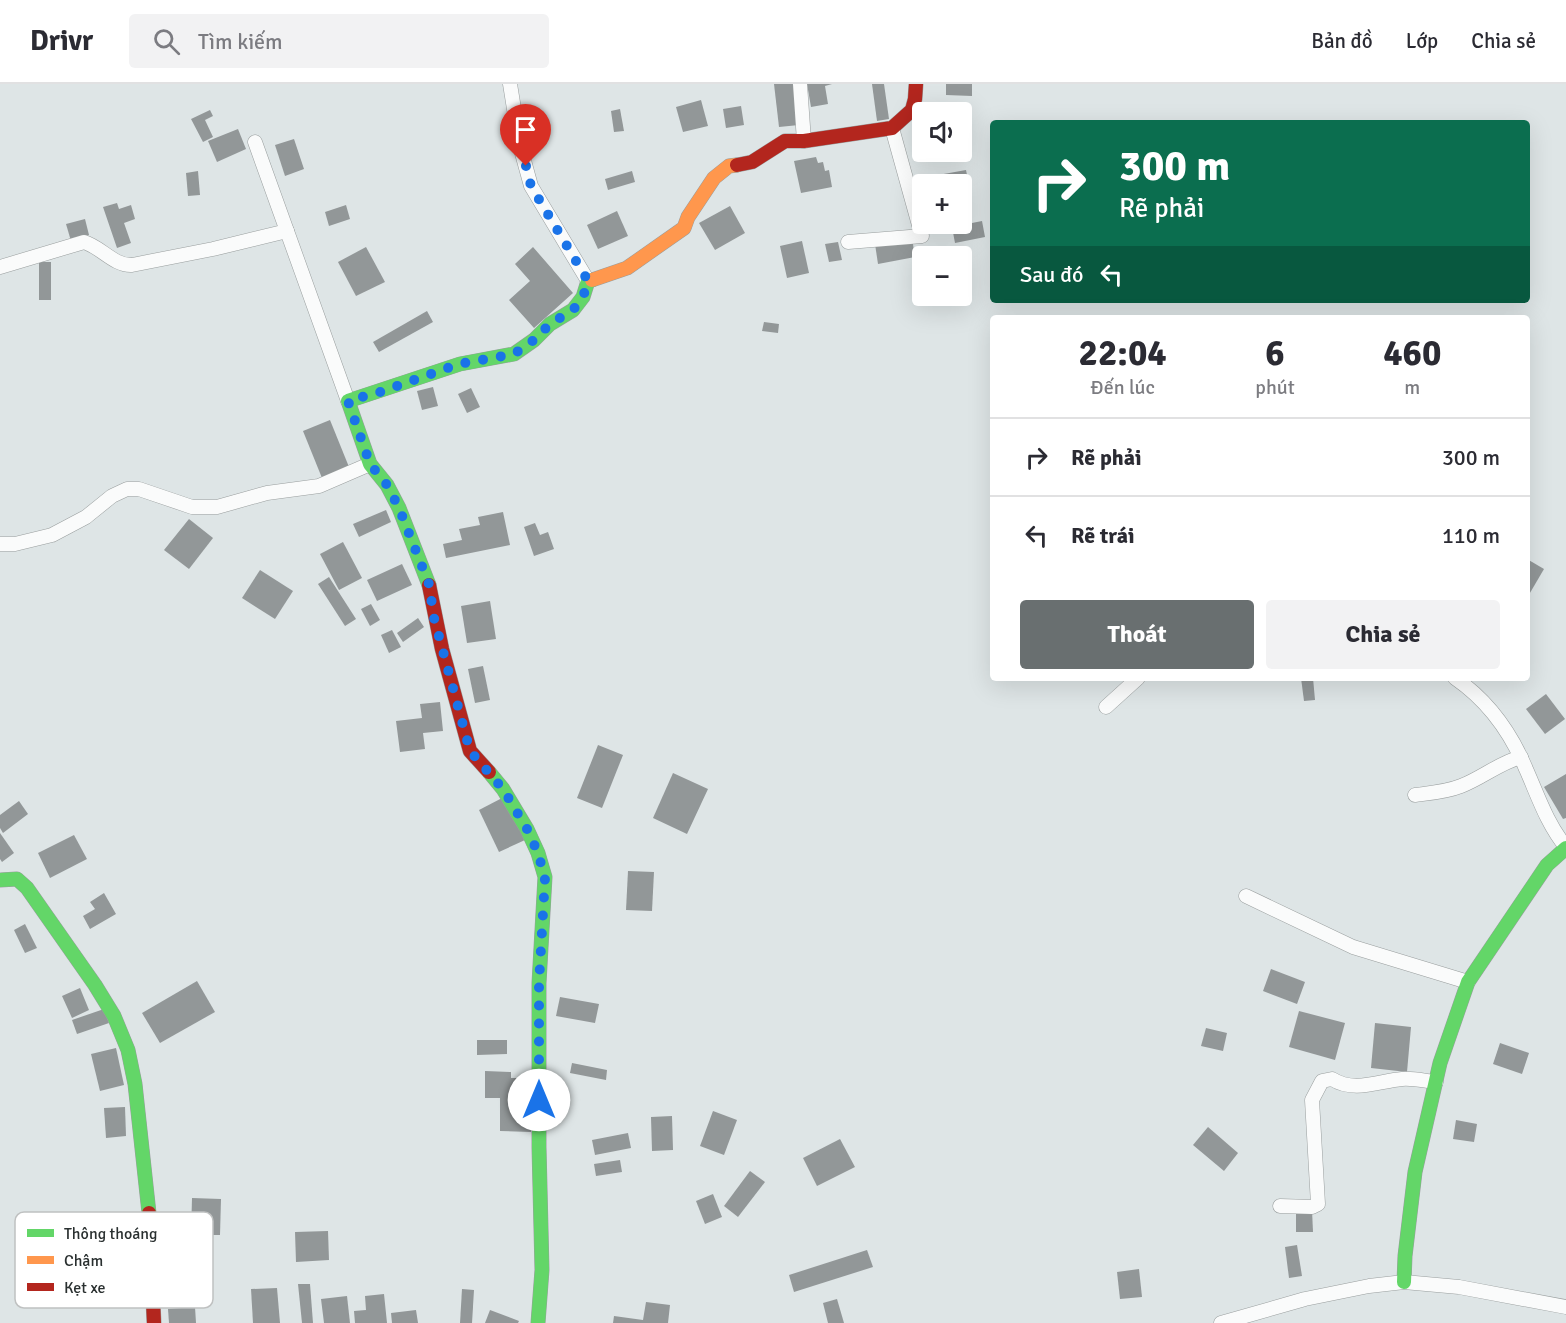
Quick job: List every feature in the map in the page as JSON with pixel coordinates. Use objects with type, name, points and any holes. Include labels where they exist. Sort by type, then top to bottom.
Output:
[{"type":"street","points":[[348,401],[459,364],[514,354],[534,340],[550,324],[573,310],[583,297],[588,281],[531,186],[520,146],[510,84]]},
{"type":"street","points":[[800,84],[804,141]]},
{"type":"street","points":[[588,281],[627,268],[684,228],[688,217],[708,186],[729,166],[752,162],[785,141],[804,141],[892,128],[903,120],[915,105],[916,84]]},
{"type":"street","points":[[848,242],[922,236],[892,128]]},
{"type":"street","points":[[255,142],[370,464],[387,485],[399,508],[429,584],[439,638],[470,751],[503,789],[527,829],[538,853],[545,878],[539,983],[542,1270],[538,1323]]},
{"type":"street","points":[[0,267],[84,242],[94,245],[119,263],[132,265],[287,231]]},
{"type":"street","points":[[0,544],[15,544],[52,535],[86,517],[112,496],[127,489],[139,489],[192,507],[217,507],[267,493],[319,486],[370,464]]},
{"type":"street","points":[[1106,706],[1135,681]]},
{"type":"street","points":[[1404,1282],[1415,1172],[1440,1063],[1468,982],[1547,865],[1566,848],[1550,824],[1521,757],[1507,733],[1487,706],[1472,690],[1459,681]]},
{"type":"street","points":[[1415,795],[1438,793],[1463,786],[1506,761],[1521,757]]},
{"type":"street","points":[[0,880],[16,879],[25,887],[50,924],[88,971],[128,1050],[135,1084],[149,1212]]},
{"type":"street","points":[[1246,896],[1353,947],[1468,982]]},
{"type":"street","points":[[1280,1206],[1312,1207],[1318,1204],[1312,1100],[1322,1082],[1332,1079],[1339,1083],[1359,1086],[1405,1078],[1436,1082]]},
{"type":"street","points":[[1221,1323],[1305,1299],[1369,1286],[1404,1282],[1459,1287],[1566,1307]]},
{"type":"street","points":[[154,1308],[154,1323]]},
{"type":"building","points":[[774,84],[794,84],[799,125],[779,127]]},
{"type":"building","points":[[807,84],[832,84],[825,86],[828,104],[811,107]]},
{"type":"building","points":[[872,84],[884,84],[889,119],[877,121]]},
{"type":"building","points":[[946,84],[972,84],[972,96],[946,95]]},
{"type":"building","points":[[701,100],[708,126],[683,132],[676,107]]},
{"type":"building","points":[[741,106],[744,125],[726,128],[723,109]]},
{"type":"building","points":[[620,109],[624,131],[614,132],[611,111]]},
{"type":"building","points":[[210,110],[213,116],[205,120],[213,137],[203,142],[191,119]]},
{"type":"building","points":[[238,129],[246,149],[217,162],[208,141]]},
{"type":"building","points":[[294,139],[304,169],[285,176],[275,145]]},
{"type":"building","points":[[816,157],[818,163],[823,162],[825,171],[829,170],[832,187],[801,193],[794,161]]},
{"type":"building","points":[[966,170],[967,174],[944,174]]},
{"type":"building","points":[[198,171],[200,195],[188,196],[186,173]]},
{"type":"building","points":[[632,171],[635,182],[608,190],[605,179]]},
{"type":"building","points":[[117,203],[119,209],[131,205],[135,219],[124,223],[131,243],[117,248],[103,207]]},
{"type":"building","points":[[346,205],[350,219],[329,226],[325,212]]},
{"type":"building","points":[[730,206],[745,233],[715,250],[699,223]]},
{"type":"building","points":[[617,211],[628,236],[598,249],[587,225]]},
{"type":"building","points":[[85,219],[89,235],[71,241],[66,224]]},
{"type":"building","points":[[982,221],[985,237],[955,243],[953,234],[972,234],[972,223]]},
{"type":"building","points":[[912,238],[912,258],[878,264],[875,244]]},
{"type":"building","points":[[802,241],[809,273],[787,278],[780,246]]},
{"type":"building","points":[[838,242],[842,260],[829,262],[825,244]]},
{"type":"building","points":[[366,247],[385,282],[356,296],[338,262]]},
{"type":"building","points":[[533,247],[573,293],[534,328],[509,300],[530,281],[515,264]]},
{"type":"building","points":[[39,262],[51,262],[51,300],[39,300]]},
{"type":"building","points":[[427,311],[433,322],[379,352],[373,342]]},
{"type":"building","points":[[764,322],[779,324],[778,333],[762,331]]},
{"type":"building","points":[[433,387],[438,406],[422,410],[417,391]]},
{"type":"building","points":[[471,388],[480,407],[467,413],[458,394]]},
{"type":"building","points":[[330,420],[349,467],[322,478],[303,431]]},
{"type":"building","points":[[386,510],[391,522],[359,537],[353,524]]},
{"type":"building","points":[[503,512],[510,545],[446,558],[443,544],[462,540],[459,529],[480,525],[478,517]]},
{"type":"building","points":[[189,519],[213,538],[189,569],[164,550]]},
{"type":"building","points":[[535,523],[540,535],[548,532],[554,549],[534,556],[524,527]]},
{"type":"building","points":[[343,542],[362,578],[339,590],[320,554]]},
{"type":"building","points":[[1530,561],[1544,569],[1530,593]]},
{"type":"building","points":[[402,564],[412,585],[377,601],[367,580]]},
{"type":"building","points":[[260,570],[293,591],[275,619],[242,598]]},
{"type":"building","points":[[329,577],[356,619],[345,626],[318,584]]},
{"type":"building","points":[[490,601],[496,639],[467,643],[461,606]]},
{"type":"building","points":[[371,604],[380,620],[370,626],[361,609]]},
{"type":"building","points":[[418,618],[424,627],[403,642],[397,633]]},
{"type":"building","points":[[392,630],[401,647],[389,653],[381,635]]},
{"type":"building","points":[[483,666],[490,700],[475,703],[468,669]]},
{"type":"building","points":[[1301,681],[1313,681],[1315,700],[1304,701]]},
{"type":"building","points":[[1546,694],[1565,719],[1545,734],[1526,709]]},
{"type":"building","points":[[440,702],[443,731],[423,733],[425,749],[400,752],[396,721],[422,718],[420,704]]},
{"type":"building","points":[[598,745],[623,755],[602,808],[577,798]]},
{"type":"building","points":[[673,773],[708,789],[687,834],[653,818]]},
{"type":"building","points":[[1566,774],[1566,818],[1563,819],[1544,787]]},
{"type":"building","points":[[504,797],[525,840],[499,852],[479,810]]},
{"type":"building","points":[[19,801],[28,814],[3,833],[0,828],[0,815]]},
{"type":"building","points":[[0,833],[14,853],[2,862],[0,859]]},
{"type":"building","points":[[74,835],[87,859],[50,878],[38,853]]},
{"type":"building","points":[[628,871],[654,872],[652,911],[626,910]]},
{"type":"building","points":[[104,893],[116,914],[90,929],[83,916],[95,909],[90,902]]},
{"type":"building","points":[[25,924],[37,948],[25,953],[14,930]]},
{"type":"building","points":[[1271,969],[1305,982],[1297,1004],[1263,991]]},
{"type":"building","points":[[197,981],[215,1012],[160,1043],[142,1013]]},
{"type":"building","points":[[80,988],[89,1010],[72,1018],[62,996]]},
{"type":"building","points":[[560,997],[599,1004],[595,1023],[556,1016]]},
{"type":"building","points":[[104,1009],[109,1023],[77,1034],[72,1020]]},
{"type":"building","points":[[1299,1011],[1345,1023],[1335,1060],[1289,1047]]},
{"type":"building","points":[[1375,1023],[1411,1027],[1407,1072],[1371,1068]]},
{"type":"building","points":[[1206,1028],[1227,1033],[1223,1051],[1201,1046]]},
{"type":"building","points":[[477,1040],[507,1040],[507,1054],[477,1055]]},
{"type":"building","points":[[1500,1043],[1529,1053],[1522,1074],[1493,1064]]},
{"type":"building","points":[[116,1048],[124,1085],[100,1091],[91,1054]]},
{"type":"building","points":[[572,1063],[607,1070],[606,1080],[570,1073]]},
{"type":"building","points":[[485,1071],[511,1072],[511,1078],[532,1078],[531,1132],[500,1131],[500,1098],[485,1098]]},
{"type":"building","points":[[125,1107],[126,1136],[106,1138],[104,1108]]},
{"type":"building","points":[[713,1111],[737,1120],[724,1155],[700,1146]]},
{"type":"building","points":[[672,1116],[673,1150],[652,1151],[651,1117]]},
{"type":"building","points":[[1456,1120],[1477,1124],[1474,1142],[1453,1139]]},
{"type":"building","points":[[1208,1127],[1238,1153],[1224,1171],[1193,1145]]},
{"type":"building","points":[[628,1133],[631,1148],[595,1155],[592,1140]]},
{"type":"building","points":[[840,1139],[855,1167],[817,1186],[803,1158]]},
{"type":"building","points":[[620,1160],[622,1172],[596,1176],[594,1164]]},
{"type":"building","points":[[750,1171],[765,1182],[738,1217],[724,1206]]},
{"type":"building","points":[[713,1194],[722,1217],[705,1224],[696,1201]]},
{"type":"building","points":[[192,1198],[221,1199],[220,1235],[213,1235],[213,1212],[192,1212]]},
{"type":"building","points":[[1296,1210],[1312,1210],[1313,1232],[1296,1232]]},
{"type":"building","points":[[328,1231],[329,1260],[296,1262],[295,1232]]},
{"type":"building","points":[[1297,1245],[1302,1276],[1289,1278],[1285,1247]]},
{"type":"building","points":[[867,1250],[873,1267],[794,1292],[789,1275]]},
{"type":"building","points":[[1139,1269],[1142,1297],[1120,1299],[1117,1272]]},
{"type":"building","points":[[298,1284],[310,1284],[313,1323],[302,1323]]},
{"type":"building","points":[[277,1288],[280,1323],[253,1323],[251,1289]]},
{"type":"building","points":[[462,1289],[474,1290],[472,1323],[460,1323]]},
{"type":"building","points":[[384,1294],[387,1323],[355,1323],[354,1311],[366,1310],[365,1296]]},
{"type":"building","points":[[347,1296],[350,1323],[324,1323],[321,1299]]},
{"type":"building","points":[[837,1299],[844,1323],[828,1323],[823,1303]]},
{"type":"building","points":[[646,1302],[670,1305],[668,1323],[613,1323],[614,1316],[643,1320]]},
{"type":"building","points":[[195,1308],[196,1323],[169,1323],[168,1309]]},
{"type":"building","points":[[416,1310],[418,1323],[392,1323],[391,1313]]},
{"type":"building","points":[[490,1310],[519,1321],[518,1323],[485,1323]]},
{"type":"traffic: fast","points":[[429,585],[399,508],[387,485],[370,464],[348,401],[460,364],[514,354],[534,340],[550,324],[573,310],[583,297],[588,281],[592,280]]},
{"type":"traffic: fast","points":[[489,772],[503,789],[527,829],[538,853],[545,877],[539,983],[542,1270],[538,1323]]},
{"type":"traffic: fast","points":[[1404,1282],[1415,1172],[1440,1063],[1468,982],[1547,865],[1566,848]]},
{"type":"traffic: fast","points":[[0,880],[17,879],[27,888],[114,1016],[128,1050],[135,1084],[149,1212]]},
{"type":"traffic: slow","points":[[592,280],[627,268],[684,228],[688,217],[714,178],[729,166],[737,165]]},
{"type":"traffic: jam","points":[[737,165],[752,162],[785,141],[804,141],[892,128],[912,110],[916,84]]},
{"type":"traffic: jam","points":[[429,585],[442,649],[470,751],[489,772]]},
{"type":"traffic: jam","points":[[153,1308],[154,1323]]},
{"type":"route","points":[[526,166],[531,186],[588,281],[583,297],[573,310],[550,324],[534,340],[514,354],[459,364],[348,401],[370,464],[387,485],[399,508],[429,584],[434,618],[470,751],[503,789],[527,829],[538,853],[545,878],[539,983],[539,1100]]}]
